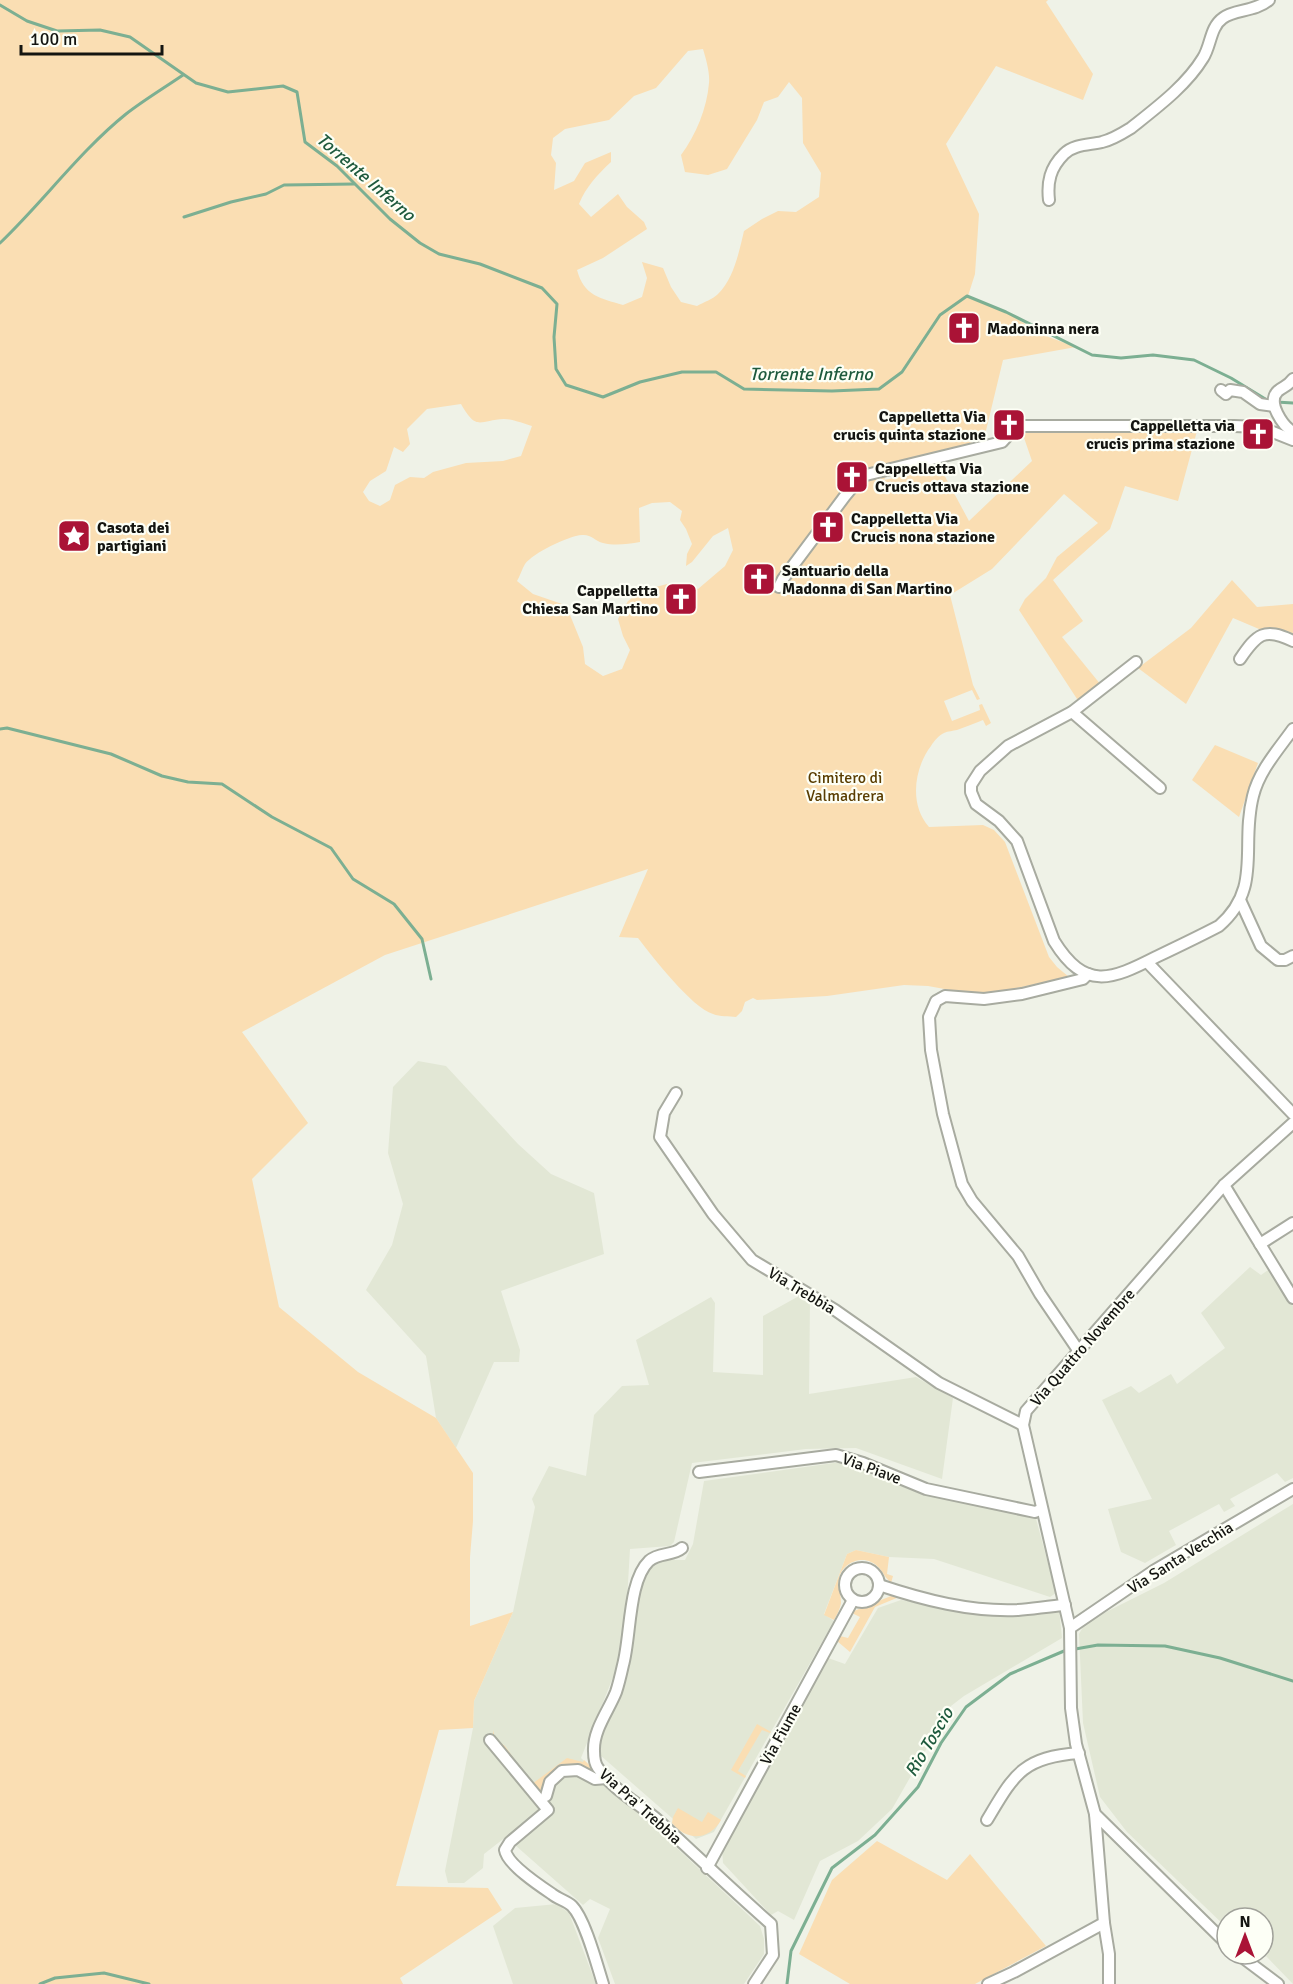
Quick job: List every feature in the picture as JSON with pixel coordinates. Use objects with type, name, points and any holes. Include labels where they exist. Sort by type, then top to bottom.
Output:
[{"type":"street","points":[[1049,200],[1047,182],[1054,165],[1066,152],[1084,145],[1104,142],[1129,129],[1184,83],[1204,57],[1216,25],[1224,16],[1254,8],[1269,0]]},
{"type":"street","points":[[1293,379],[1287,387],[1278,391],[1274,402],[1285,426],[1293,432]]},
{"type":"street","points":[[1221,390],[1226,394],[1230,390],[1238,389],[1260,404],[1274,402]]},
{"type":"street","points":[[779,587],[859,479],[866,475],[1002,442],[1011,432],[1021,426],[1260,427],[1293,440]]},
{"type":"street","points":[[1240,659],[1252,642],[1264,634],[1275,633],[1293,641]]},
{"type":"street","points":[[1136,662],[1072,712],[1008,746],[975,778],[971,792],[976,804],[999,821],[1017,841],[1054,941],[1062,954],[1088,974],[1121,975],[1219,927],[1230,916],[1240,900],[1247,881],[1249,815],[1253,794],[1262,774],[1293,729]]},
{"type":"street","points":[[1072,712],[1160,788]]},
{"type":"street","points":[[1240,900],[1261,946],[1278,960],[1285,960],[1293,956]]},
{"type":"street","points":[[1147,962],[1293,1114]]},
{"type":"street","points":[[1078,1350],[1040,1294],[1018,1256],[972,1201],[962,1184],[943,1114],[929,1017],[936,1001],[945,996],[984,999],[1022,994],[1083,979],[1088,974]]},
{"type":"street","name":"Via Trebbia","points":[[676,1093],[664,1113],[660,1137],[713,1214],[752,1260],[835,1310],[939,1383],[1023,1425]]},
{"type":"street","name":"Via Quattro Novembre","points":[[1109,1984],[1095,1814],[1079,1753],[1071,1708],[1070,1628],[1023,1425],[1026,1411],[1224,1185],[1293,1123]]},
{"type":"street","points":[[1224,1185],[1293,1298]]},
{"type":"street","points":[[1260,1244],[1293,1222]]},
{"type":"street","name":"Via Piave","points":[[699,1472],[836,1455],[927,1488],[1035,1512],[1042,1509]]},
{"type":"street","name":"Via Santa Vecchia","points":[[1070,1628],[1155,1570],[1293,1489]]},
{"type":"street","name":"Via Pra' Trebbia","points":[[682,1548],[677,1553],[651,1558],[641,1570],[635,1589],[627,1650],[617,1690],[594,1740],[597,1766],[620,1792],[658,1820],[707,1868],[771,1924],[773,1955],[754,1984]]},
{"type":"street","points":[[854,1569],[868,1569],[878,1578],[879,1585],[874,1597],[867,1602],[853,1600],[848,1596],[844,1585],[845,1578],[854,1569]]},
{"type":"street","points":[[879,1585],[919,1598],[969,1608],[1017,1610],[1065,1605]]},
{"type":"street","name":"Via Fiume","points":[[707,1868],[853,1600]]},
{"type":"street","points":[[490,1740],[548,1810],[510,1842],[505,1850],[506,1857],[553,1895],[570,1904],[579,1914],[603,1984]]},
{"type":"street","points":[[987,1820],[1017,1773],[1034,1762],[1054,1755],[1079,1753]]},
{"type":"street","points":[[546,1796],[550,1782],[561,1771],[578,1770],[595,1779],[607,1778]]},
{"type":"street","points":[[1095,1814],[1215,1932]]},
{"type":"street","points":[[988,1984],[1104,1923]]},
{"type":"street","points":[[1254,1966],[1278,1984]]},
{"type":"shaded area","points":[[418,1061],[446,1066],[518,1144],[551,1174],[594,1193],[604,1254],[501,1291],[520,1350],[519,1362],[494,1362],[456,1448],[436,1418],[426,1356],[366,1290],[392,1245],[403,1204],[388,1153],[393,1087]]},
{"type":"shaded area","points":[[1250,1267],[1261,1275],[1271,1268],[1293,1306],[1293,1478],[1285,1482],[1277,1473],[1230,1499],[1235,1506],[1224,1512],[1219,1504],[1169,1531],[1176,1545],[1145,1563],[1121,1552],[1108,1509],[1152,1499],[1102,1400],[1131,1386],[1139,1393],[1171,1374],[1177,1384],[1225,1348],[1201,1313]]},
{"type":"shaded area","points":[[799,1296],[810,1301],[809,1394],[916,1377],[953,1398],[942,1479],[856,1448],[806,1449],[692,1463],[674,1542],[670,1546],[630,1549],[625,1634],[619,1662],[581,1758],[760,1926],[764,1939],[764,1954],[744,1984],[615,1984],[598,1938],[610,1909],[590,1899],[583,1905],[515,1845],[547,1805],[484,1854],[483,1868],[464,1883],[448,1883],[445,1871],[473,1728],[474,1701],[513,1612],[535,1507],[532,1499],[549,1466],[586,1476],[594,1415],[622,1386],[649,1385],[636,1340],[711,1297],[715,1303],[713,1372],[763,1375],[763,1316]]},
{"type":"shaded area","points":[[841,1462],[921,1494],[1035,1515],[1056,1593],[1050,1597],[934,1559],[889,1557],[856,1550],[847,1554],[824,1614],[834,1621],[714,1832],[696,1839],[600,1755],[599,1742],[623,1692],[634,1610],[642,1578],[650,1568],[665,1560],[685,1560],[693,1544],[704,1481]]},
{"type":"shaded area","points":[[1293,1504],[1293,1984],[1275,1965],[1275,1906],[1215,1906],[1215,1916],[1127,1832],[1100,1797],[1083,1723],[1079,1634],[1086,1622],[1164,1583]]},
{"type":"shaded area","points":[[901,1600],[1010,1616],[1059,1609],[1062,1638],[951,1706],[892,1809],[858,1841],[820,1861],[794,1920],[778,1911],[771,1915],[723,1863],[722,1849],[828,1658],[845,1664],[878,1608]]},
{"type":"shaded area","points":[[557,1904],[569,1913],[596,1984],[513,1984],[493,1926],[515,1908]]},
{"type":"green space","name":"Cimitero di Valmadrera","points":[[0,0],[1048,0],[1046,2],[1093,74],[1083,100],[996,66],[946,144],[979,214],[975,274],[968,296],[1006,312],[1043,335],[1076,347],[1003,360],[983,443],[862,474],[846,483],[831,519],[834,523],[855,491],[877,476],[888,472],[884,480],[941,469],[969,521],[1032,461],[1022,432],[1197,431],[1178,501],[1125,486],[1110,529],[1053,580],[1083,621],[1062,637],[1101,685],[1079,702],[1019,610],[1025,599],[1046,578],[1057,557],[1098,523],[1064,494],[992,569],[950,595],[973,685],[980,699],[977,700],[972,690],[944,701],[952,721],[980,710],[979,705],[982,704],[991,723],[986,726],[983,720],[946,732],[935,740],[925,755],[918,775],[916,798],[918,808],[929,827],[983,825],[994,830],[1005,842],[1049,957],[1069,977],[994,993],[961,992],[928,986],[904,985],[827,996],[757,1000],[753,998],[745,1002],[742,1011],[736,1017],[716,1015],[704,1010],[694,1002],[638,938],[619,937],[648,869],[385,955],[242,1032],[308,1123],[252,1179],[279,1307],[358,1372],[436,1418],[473,1473],[470,1626],[513,1612],[474,1701],[473,1728],[439,1730],[396,1886],[488,1888],[502,1910],[400,1978],[403,1984],[0,1984]],"holes":[[[703,49],[709,75],[708,92],[700,121],[681,155],[685,172],[708,175],[727,169],[757,120],[764,102],[778,97],[789,82],[802,98],[803,143],[821,173],[819,197],[796,212],[778,211],[744,231],[735,264],[724,288],[716,296],[697,306],[681,302],[671,287],[663,268],[642,262],[647,278],[642,297],[623,305],[600,298],[584,285],[577,270],[603,258],[647,229],[644,222],[627,207],[618,194],[591,217],[579,204],[592,182],[611,162],[611,152],[585,163],[574,181],[554,190],[556,163],[551,155],[553,138],[565,129],[609,120],[634,96],[656,88],[688,51]],[[461,404],[466,413],[475,421],[507,419],[532,426],[521,456],[503,461],[466,463],[433,472],[424,478],[410,477],[395,485],[390,500],[380,506],[369,501],[363,492],[370,481],[386,471],[394,447],[403,452],[410,444],[407,429],[427,409]],[[670,502],[682,511],[680,520],[692,544],[687,554],[686,566],[713,536],[728,528],[733,550],[725,566],[698,589],[671,583],[644,590],[628,601],[618,619],[630,650],[622,669],[603,676],[585,664],[583,647],[570,615],[562,604],[533,594],[517,581],[529,560],[543,550],[568,538],[585,535],[608,544],[640,542],[639,508],[652,503]]]},
{"type":"green space","points":[[1232,580],[1257,607],[1293,604],[1293,633],[1259,629],[1233,618],[1186,704],[1138,668],[1191,628]]},
{"type":"green space","points":[[1215,745],[1258,763],[1239,817],[1192,780]]},
{"type":"green space","points":[[856,1550],[889,1557],[887,1574],[893,1576],[891,1583],[871,1562],[861,1560],[851,1563],[840,1574],[841,1603],[834,1620],[824,1615],[847,1554]]},
{"type":"green space","points":[[891,1596],[899,1597],[875,1607],[850,1652],[837,1641],[840,1636],[848,1638],[860,1617],[852,1613],[854,1611]]},
{"type":"green space","points":[[757,1724],[771,1732],[762,1730],[738,1771],[746,1776],[745,1778],[731,1770]]},
{"type":"green space","points":[[494,1730],[494,1738],[505,1746],[531,1783],[492,1738]]},
{"type":"green space","points":[[567,1758],[583,1762],[584,1760],[597,1772],[595,1774],[577,1767],[562,1767],[550,1776],[540,1793],[532,1784]]},
{"type":"green space","points":[[678,1808],[702,1822],[708,1812],[721,1820],[711,1832],[691,1836],[672,1823]]},
{"type":"green space","points":[[877,1841],[947,1880],[970,1854],[1046,1946],[975,1984],[850,1984],[799,1954],[832,1880]]},
{"type":"waterway","name":"Torrente Inferno","points":[[0,5],[27,21],[57,31],[100,30],[130,37],[196,83],[228,92],[283,86],[297,92],[305,142],[337,166],[390,219],[420,243],[439,254],[480,264],[542,288],[557,304],[554,337],[556,369],[566,385],[603,397],[640,382],[682,372],[716,372],[744,389],[832,391],[879,389],[902,372],[940,315],[967,296],[1006,312],[1092,355],[1121,358],[1153,355],[1194,360],[1231,378],[1267,400]]},
{"type":"waterway","points":[[0,243],[109,128],[183,75]]},
{"type":"waterway","points":[[184,217],[266,194],[284,185],[354,184]]},
{"type":"waterway","name":"Torrente Inferno","points":[[1276,402],[1293,403]]},
{"type":"waterway","points":[[0,729],[7,728],[111,754],[162,776],[188,782],[222,784],[272,817],[331,848],[353,879],[394,904],[422,939],[431,979]]},
{"type":"waterway","name":"Rio Toscio","points":[[787,1984],[791,1951],[832,1868],[875,1835],[918,1787],[941,1743],[966,1707],[1010,1674],[1064,1651],[1098,1645],[1165,1646],[1220,1658],[1293,1681]]},
{"type":"waterway","points":[[40,1984],[55,1978],[104,1973],[149,1984]]},
{"type":"place","name":"Madoninna nera","points":[[964,328]]},
{"type":"place","name":"Cappelletta Via crucis quinta stazione","points":[[1009,425]]},
{"type":"place","name":"Cappelletta via crucis prima stazione","points":[[1258,434]]},
{"type":"place","name":"Cappelletta Via Crucis ottava stazione","points":[[852,477]]},
{"type":"place","name":"Cappelletta Via Crucis nona stazione","points":[[828,527]]},
{"type":"place","name":"Casota dei partigiani","points":[[74,536]]},
{"type":"place","name":"Santuario della Madonna di San Martino","points":[[759,579]]},
{"type":"place","name":"Cappelletta Chiesa San Martino","points":[[681,599]]}]
